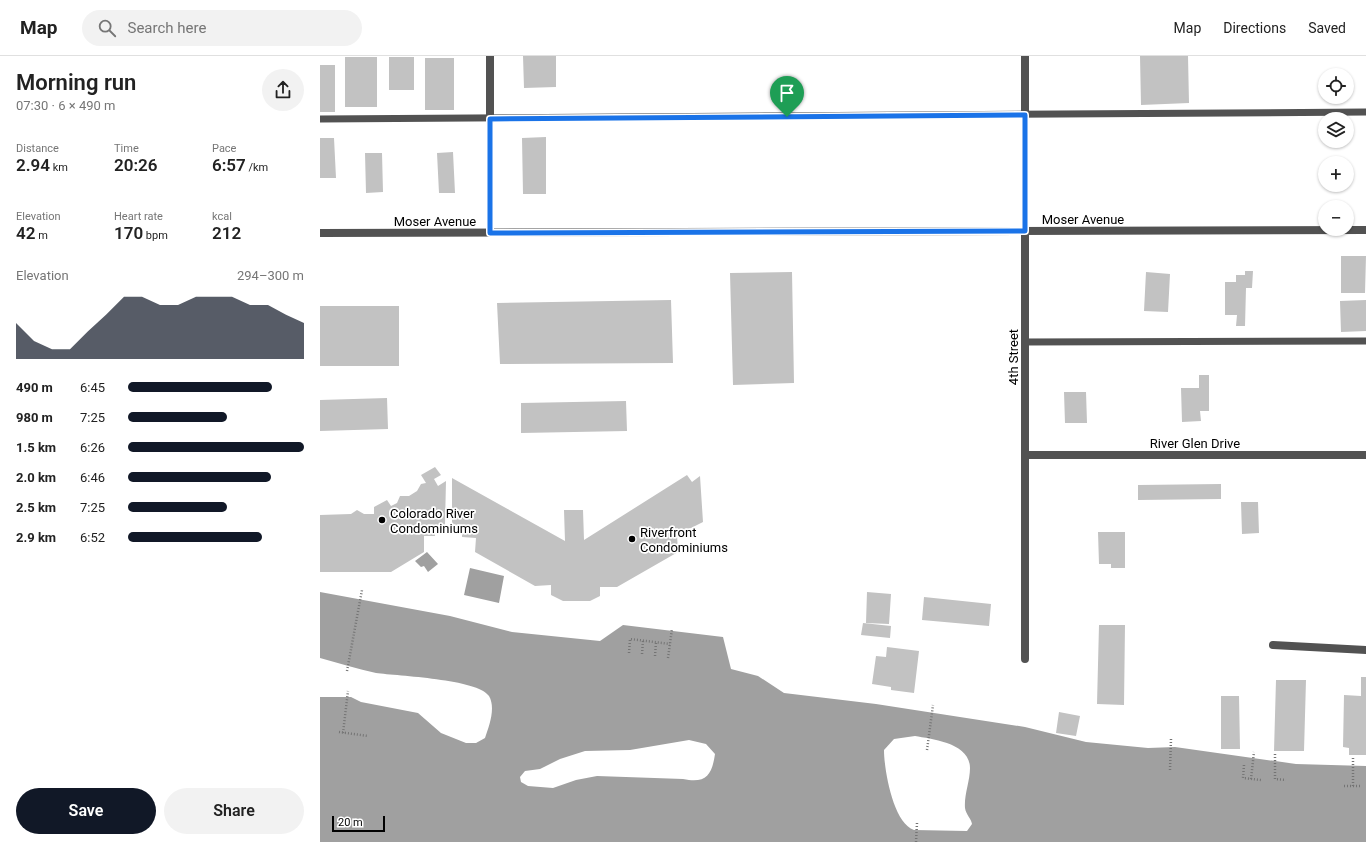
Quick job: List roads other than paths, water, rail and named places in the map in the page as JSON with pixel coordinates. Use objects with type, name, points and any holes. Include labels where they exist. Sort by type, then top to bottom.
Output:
[{"type":"street","points":[[490,56],[490,233]]},
{"type":"street","name":"4th Street","points":[[1025,56],[1025,659]]},
{"type":"street","name":"Moser Avenue","points":[[320,233],[1366,230]]},
{"type":"street","name":"River Glen Drive","points":[[1025,455],[1366,455]]},
{"type":"street","points":[[1273,645],[1366,650]]},
{"type":"lane","points":[[320,119],[1366,112]]},
{"type":"lane","points":[[1025,342],[1366,341]]},
{"type":"place","name":"Colorado River Condominiums","points":[[382,520]]},
{"type":"place","name":"Riverfront Condominiums","points":[[632,539]]}]
